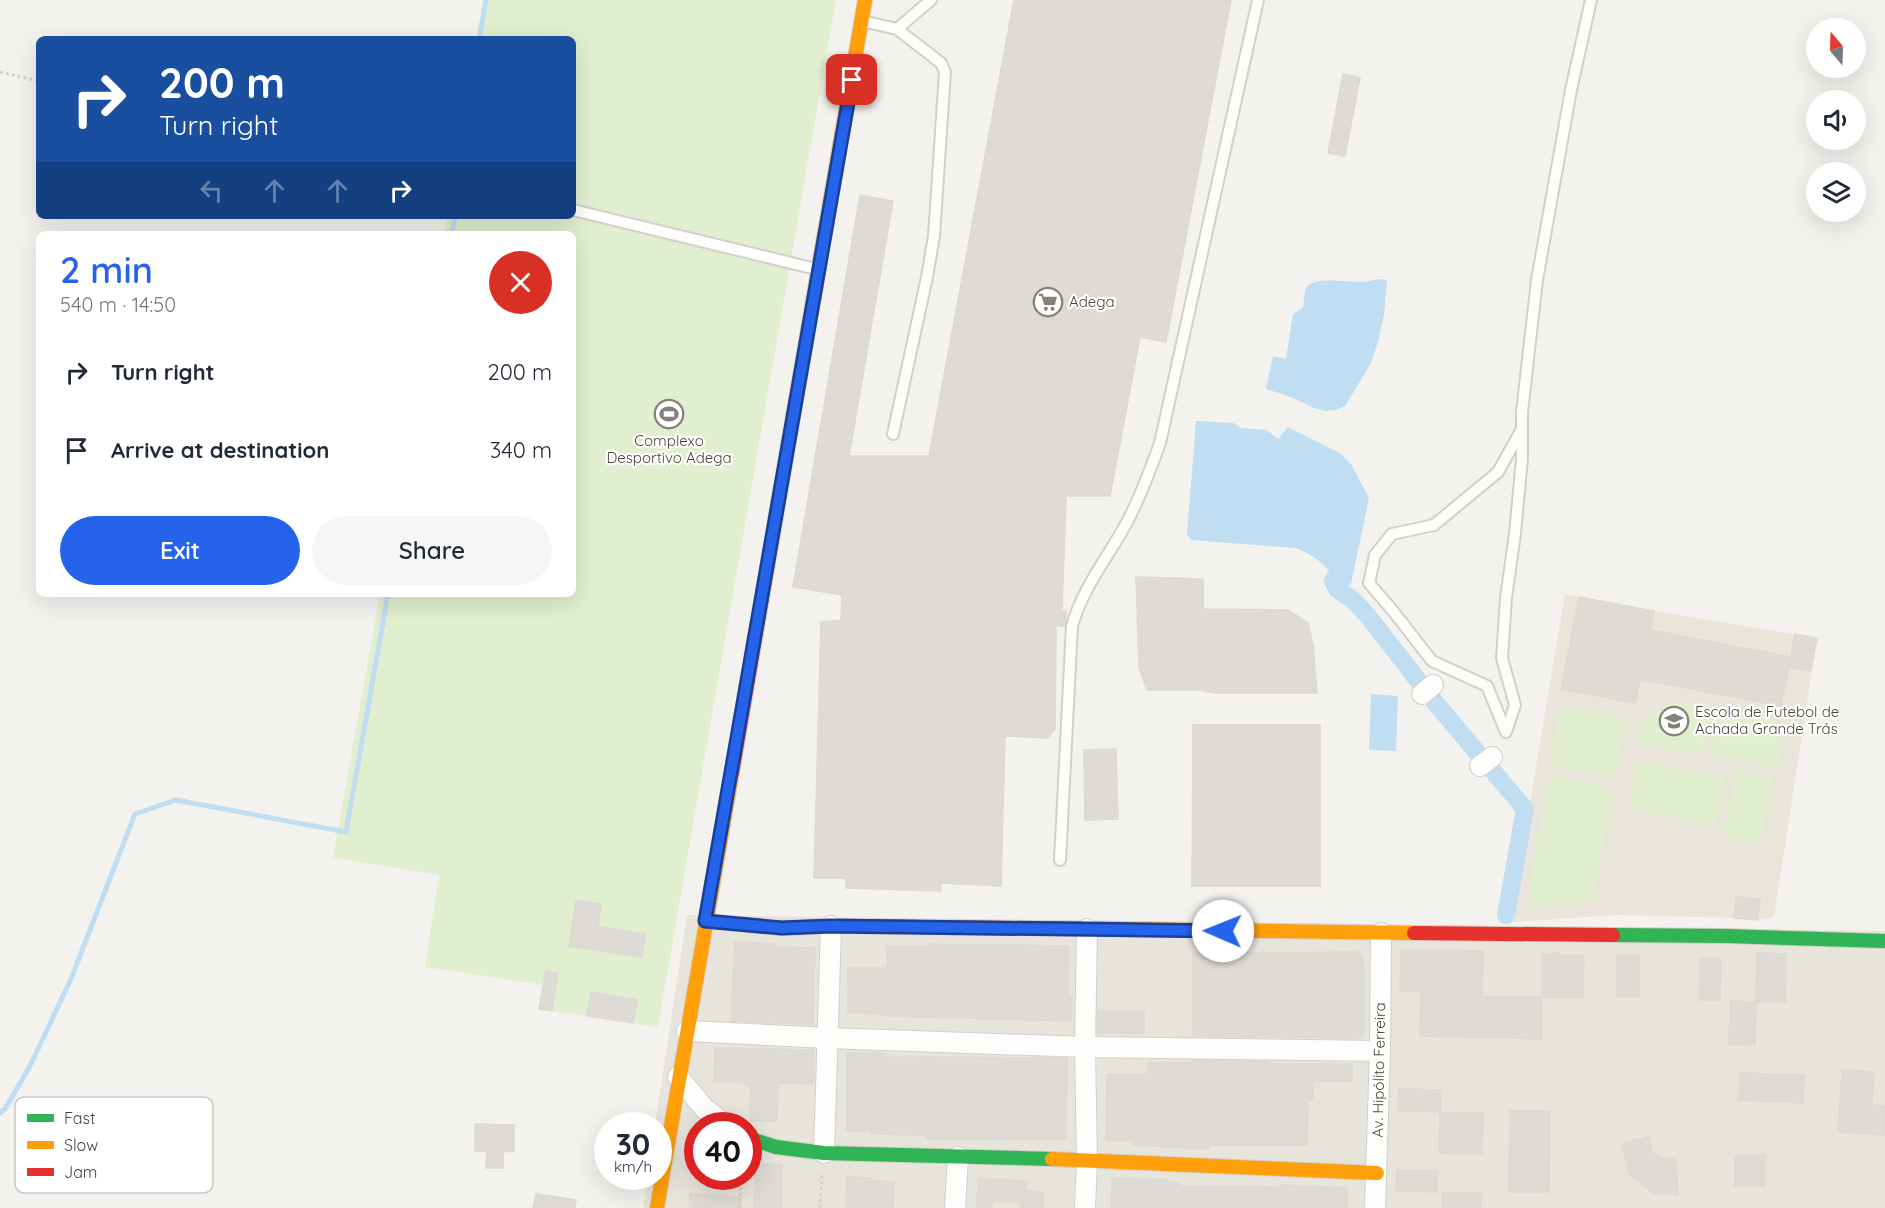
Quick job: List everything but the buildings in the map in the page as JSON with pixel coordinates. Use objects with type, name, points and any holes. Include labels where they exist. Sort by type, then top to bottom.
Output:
[{"type":"street","points":[[657,1208],[865,0]]},
{"type":"street","points":[[705,921],[782,928],[831,926],[1726,936],[1885,941]]},
{"type":"street","points":[[824,1154],[831,926]]},
{"type":"street","points":[[1085,1208],[1087,929]]},
{"type":"street","name":"Av. Hipólito Ferreira","points":[[1375,1208],[1381,933]]},
{"type":"street","points":[[687,1031],[1085,1047],[1380,1052]]},
{"type":"street","points":[[678,1077],[709,1112]]},
{"type":"street","points":[[762,1143],[779,1149],[824,1154],[1087,1160],[1377,1173]]},
{"type":"street","points":[[955,1208],[958,1157]]},
{"type":"lane","points":[[897,29],[931,0]]},
{"type":"lane","points":[[1060,860],[1072,626],[1077,609],[1142,492],[1160,443],[1258,0]]},
{"type":"lane","points":[[1522,429],[1498,472],[1434,525],[1392,534],[1375,555],[1369,583],[1432,662],[1487,686],[1506,732],[1515,705],[1502,658],[1506,598],[1521,470],[1522,429],[1522,412],[1539,269],[1570,90],[1591,0]]},
{"type":"lane","points":[[862,21],[897,29],[941,63],[945,72],[934,236],[893,434]]},
{"type":"lane","points":[[576,211],[820,270]]},
{"type":"path","points":[[0,72],[36,80]]},
{"type":"path","points":[[820,1208],[824,1154]]},
{"type":"path","points":[[740,1208],[741,1190]]},
{"type":"shaded area","name":"Escola de Futebol de Achada Grande Trás","points":[[1565,594],[1817,638],[1774,917],[1758,920],[1617,915],[1512,922]]},
{"type":"shaded area","points":[[687,915],[1885,931],[1885,1208],[643,1208],[646,1190],[672,1190],[672,1112],[657,1112]]},
{"type":"green space","name":"Complexo Desportivo Adega","points":[[485,0],[836,0],[658,1027],[539,1009],[543,985],[425,967],[439,875],[333,858],[379,597],[576,597],[576,231],[444,231],[446,219],[576,219],[576,36],[479,36]]},
{"type":"green space","points":[[1674,703],[1703,706],[1709,710],[1707,741],[1700,753],[1638,743],[1637,735],[1642,722],[1653,712]]},
{"type":"green space","points":[[1569,706],[1612,714],[1621,718],[1624,727],[1616,772],[1613,776],[1607,777],[1556,766],[1552,762],[1559,711]]},
{"type":"green space","points":[[1728,710],[1758,714],[1774,721],[1780,727],[1782,748],[1777,764],[1772,768],[1716,757],[1712,749],[1718,718],[1721,712]]},
{"type":"green space","points":[[1636,762],[1724,776],[1716,825],[1629,810]]},
{"type":"green space","points":[[1736,769],[1773,776],[1761,843],[1724,837]]},
{"type":"green space","points":[[1556,775],[1606,786],[1612,796],[1594,896],[1588,902],[1535,906],[1531,904],[1528,896],[1547,780]]},
{"type":"water","points":[[1377,279],[1387,280],[1384,314],[1378,342],[1371,363],[1345,406],[1325,411],[1266,389],[1273,356],[1286,359],[1293,314],[1303,307],[1305,290],[1310,284],[1333,280],[1363,282]]},
{"type":"water","points":[[1196,421],[1233,423],[1241,428],[1266,430],[1278,439],[1288,427],[1340,453],[1351,464],[1369,498],[1351,584],[1344,587],[1323,564],[1296,548],[1191,540],[1187,534]]},
{"type":"water","points":[[1371,694],[1398,696],[1396,751],[1369,750]]},
{"type":"waterway","points":[[480,36],[486,0]]},
{"type":"waterway","points":[[452,231],[454,219]]},
{"type":"waterway","points":[[1336,576],[1333,581],[1337,589],[1353,600],[1368,616],[1438,706],[1525,809],[1506,915]]},
{"type":"waterway","points":[[0,1113],[5,1109],[30,1066],[71,979],[135,814],[176,800],[346,832],[387,597]]},
{"type":"traffic: fast","points":[[1613,935],[1885,941]]},
{"type":"traffic: fast","points":[[762,1142],[776,1147],[824,1153],[1052,1159]]},
{"type":"traffic: slow","points":[[796,399],[865,0]]},
{"type":"traffic: slow","points":[[657,1208],[732,773]]},
{"type":"traffic: slow","points":[[1124,929],[1414,933]]},
{"type":"traffic: slow","points":[[1052,1159],[1377,1173]]},
{"type":"traffic: jam","points":[[732,773],[796,399]]},
{"type":"traffic: jam","points":[[705,921],[782,928],[831,926],[1124,929]]},
{"type":"traffic: jam","points":[[1414,933],[1613,935]]},
{"type":"place","name":"Adega","points":[[1048,302]]},
{"type":"place","name":"Complexo Desportivo Adega","points":[[669,414]]},
{"type":"place","name":"Escola de Futebol de Achada Grande Trás","points":[[1674,721]]},
{"type":"route","points":[[852,80],[705,921],[782,928],[831,926],[1223,931]]}]
